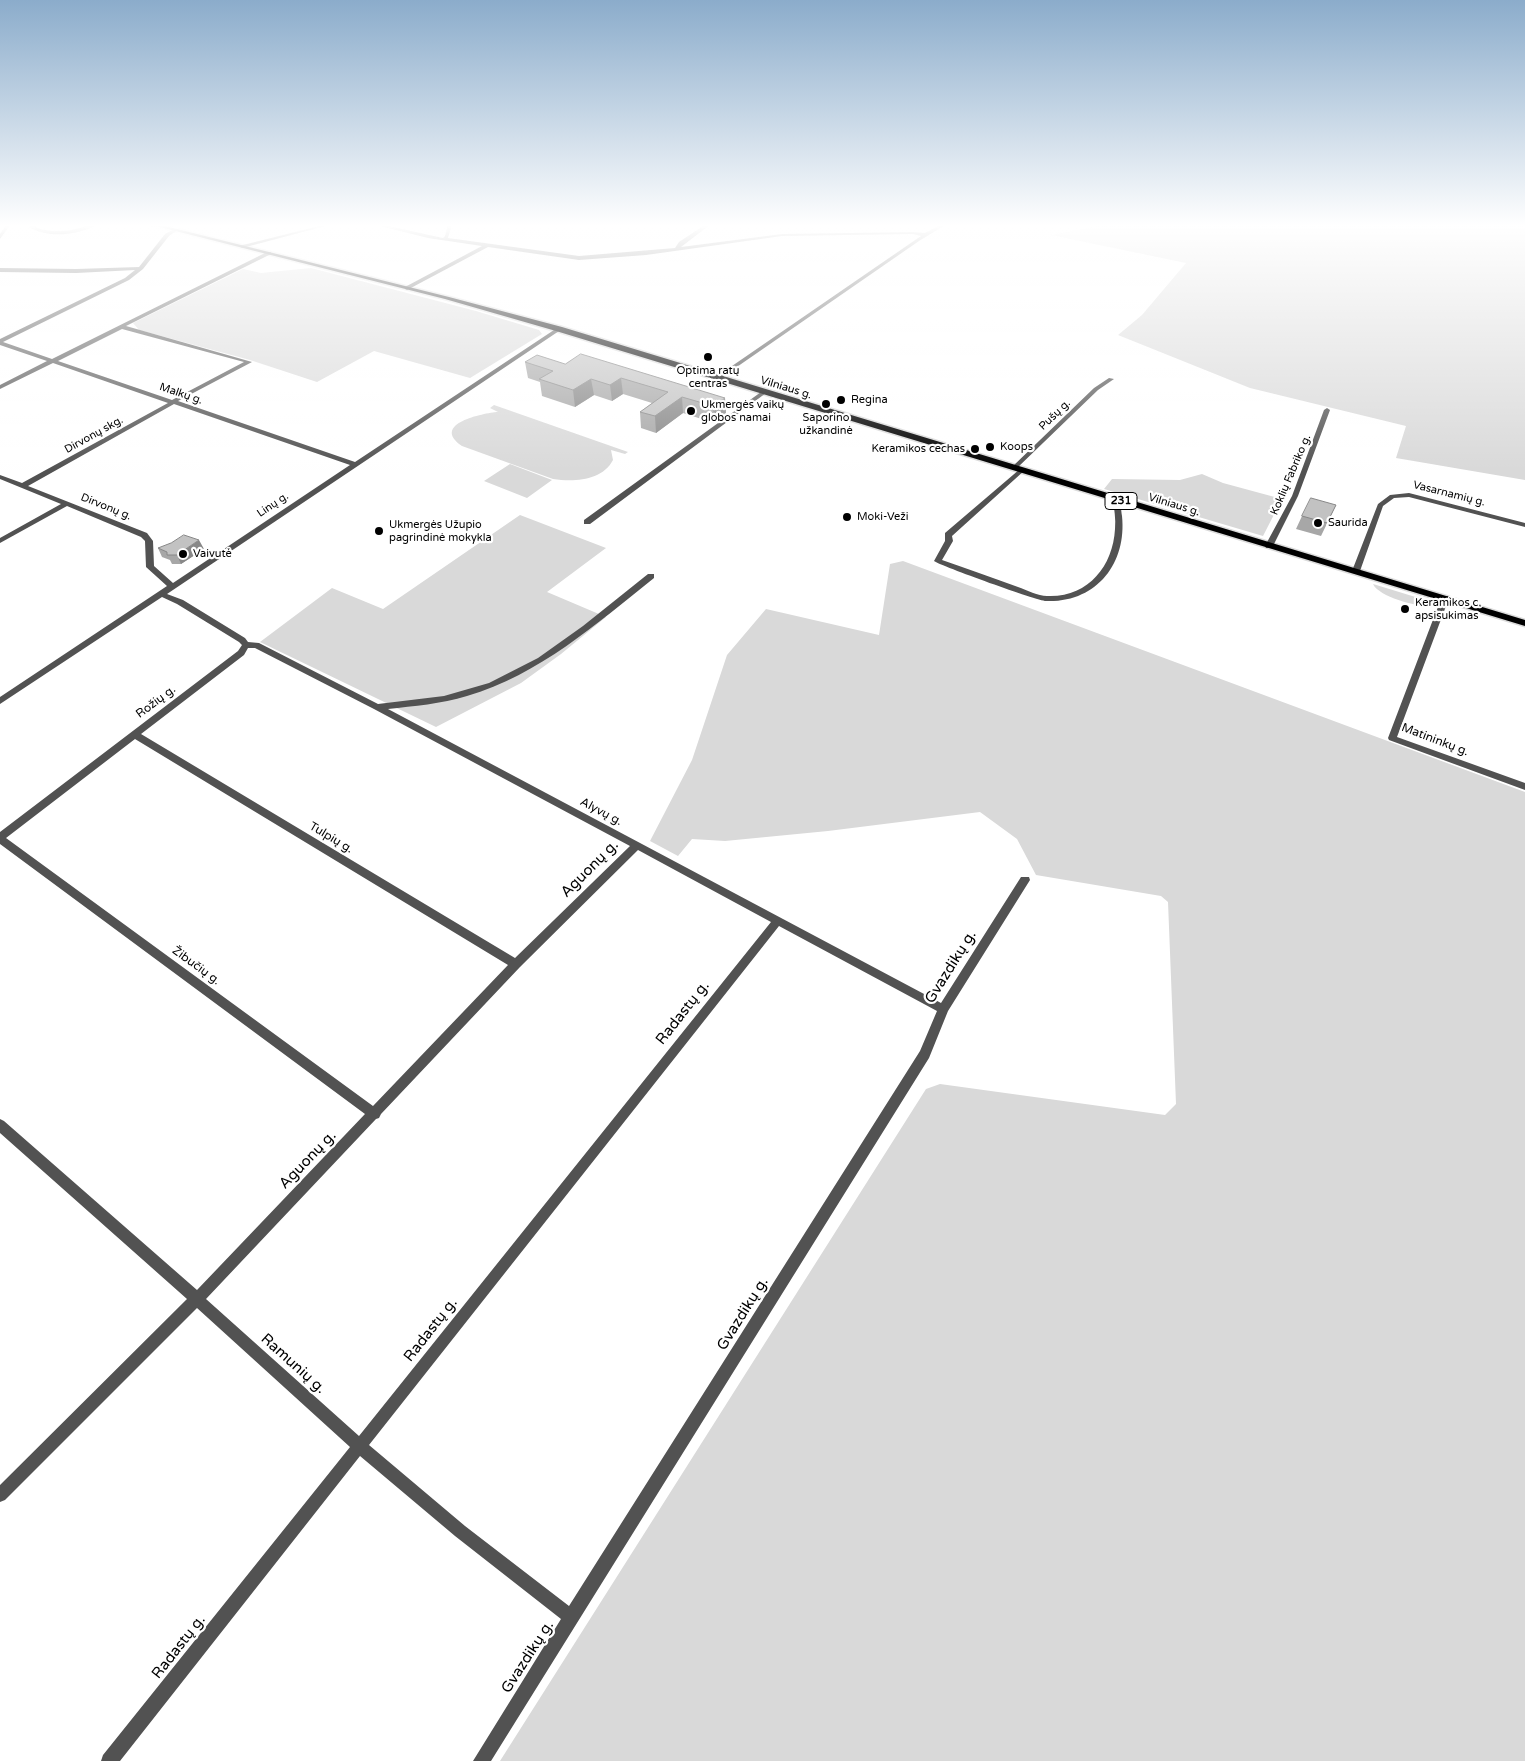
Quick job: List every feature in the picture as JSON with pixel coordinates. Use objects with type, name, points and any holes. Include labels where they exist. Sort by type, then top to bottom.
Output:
[{"type":"main road","name":"Vilniaus g.","points":[[473,306],[559,330],[1525,623]]},
{"type":"street","points":[[0,342],[72,306]]},
{"type":"street","points":[[0,387],[163,306]]},
{"type":"street","points":[[718,378],[822,306]]},
{"type":"street","name":"Dirvonų skg.","points":[[24,485],[249,362],[122,327]]},
{"type":"street","name":"Linų g.","points":[[0,701],[559,330]]},
{"type":"street","name":"Malkų g.","points":[[0,342],[355,464]]},
{"type":"street","name":"Pušų g.","points":[[1111,379],[1096,389],[1018,469],[948,535],[949,541],[938,561],[1045,599],[1063,598],[1087,590],[1096,584],[1114,557],[1119,529],[1116,499]]},
{"type":"street","points":[[587,522],[763,392]]},
{"type":"street","name":"Koklių Fabriko g.","points":[[1269,546],[1295,496],[1327,410]]},
{"type":"street","name":"Dirvonų g.","points":[[0,477],[24,485],[144,535],[149,541],[150,567],[173,586]]},
{"type":"street","name":"Vasarnamių g.","points":[[1356,571],[1380,505],[1392,496],[1410,495],[1525,525]]},
{"type":"street","points":[[0,541],[66,504]]},
{"type":"street","points":[[377,707],[422,703],[465,694],[513,676],[563,647],[651,576]]},
{"type":"street","points":[[161,594],[180,602],[242,640],[246,645]]},
{"type":"street","name":"Matininkų g.","points":[[1444,598],[1392,738],[1525,787]]},
{"type":"street","name":"Alyvų g.","points":[[246,645],[256,645],[377,707],[943,1009]]},
{"type":"street","name":"Rožių g.","points":[[0,838],[241,653],[246,645]]},
{"type":"street","name":"Tulpių g.","points":[[134,734],[516,964]]},
{"type":"street","name":"Žibučių g.","points":[[0,838],[375,1114]]},
{"type":"street","name":"Aguonų g.","points":[[0,1495],[197,1299],[516,964],[637,845]]},
{"type":"street","name":"Gvazdikų g.","points":[[481,1761],[925,1054],[943,1009],[1025,880]]},
{"type":"street","name":"Radastų g.","points":[[110,1761],[778,920]]},
{"type":"street","name":"Ramunių g.","points":[[0,1125],[360,1446],[460,1531],[572,1618]]},
{"type":"shaded area","points":[[167,306],[458,306],[539,330],[542,334],[470,378],[374,351],[317,382],[250,360],[139,330],[133,323]]},
{"type":"shaded area","points":[[1149,306],[1525,306],[1525,480],[1396,458],[1406,426],[1250,388],[1118,335]]},
{"type":"shaded area","points":[[494,405],[628,452],[625,454],[611,450],[613,460],[608,467],[595,476],[578,480],[561,480],[553,479],[462,446],[454,438],[452,432],[455,426],[472,417],[498,412],[490,408]]},
{"type":"shaded area","points":[[510,464],[552,480],[527,498],[484,481]]},
{"type":"shaded area","points":[[1202,474],[1223,483],[1282,499],[1263,536],[1104,489],[1112,479],[1180,480]]},
{"type":"shaded area","points":[[520,515],[606,548],[547,592],[606,617],[561,654],[521,683],[436,727],[260,642],[332,588],[383,609]]},
{"type":"shaded area","points":[[903,561],[1525,792],[1525,1761],[500,1761],[926,1089],[940,1084],[1165,1115],[1176,1104],[1168,902],[1161,896],[1036,875],[1017,839],[980,812],[828,831],[725,841],[692,839],[678,856],[650,841],[692,760],[727,655],[766,609],[879,635],[890,564]]},
{"type":"shaded area","points":[[1373,584],[1435,603],[1430,607],[1398,600],[1382,593]]},
{"type":"building","points":[[581,354],[725,398],[713,406],[682,397],[655,416],[640,412],[668,392],[621,378],[610,385],[591,379],[573,390],[539,379],[553,371],[525,362],[537,355],[565,364]]},
{"type":"building","points":[[1311,498],[1336,505],[1327,523],[1302,516]]},
{"type":"building","points":[[184,535],[199,540],[177,555],[167,555],[167,552],[158,548],[171,543]]},
{"type":"place","name":"Optima ratų centras","points":[[708,357]]},
{"type":"place","name":"Regina","points":[[841,400]]},
{"type":"place","name":"Saporino užkandinė","points":[[826,404]]},
{"type":"place","name":"Ukmergės vaikų globos namai","points":[[691,411]]},
{"type":"place","name":"Koops","points":[[990,447]]},
{"type":"place","name":"Keramikos cechas","points":[[975,449]]},
{"type":"place","name":"Moki-Veži","points":[[847,517]]},
{"type":"place","name":"Saurida","points":[[1318,523]]},
{"type":"place","name":"Ukmergės Užupio pagrindinė mokykla","points":[[379,531]]},
{"type":"place","name":"Vaivutė","points":[[183,554]]},
{"type":"place","name":"Keramikos c. apsisukimas","points":[[1405,609]]}]
